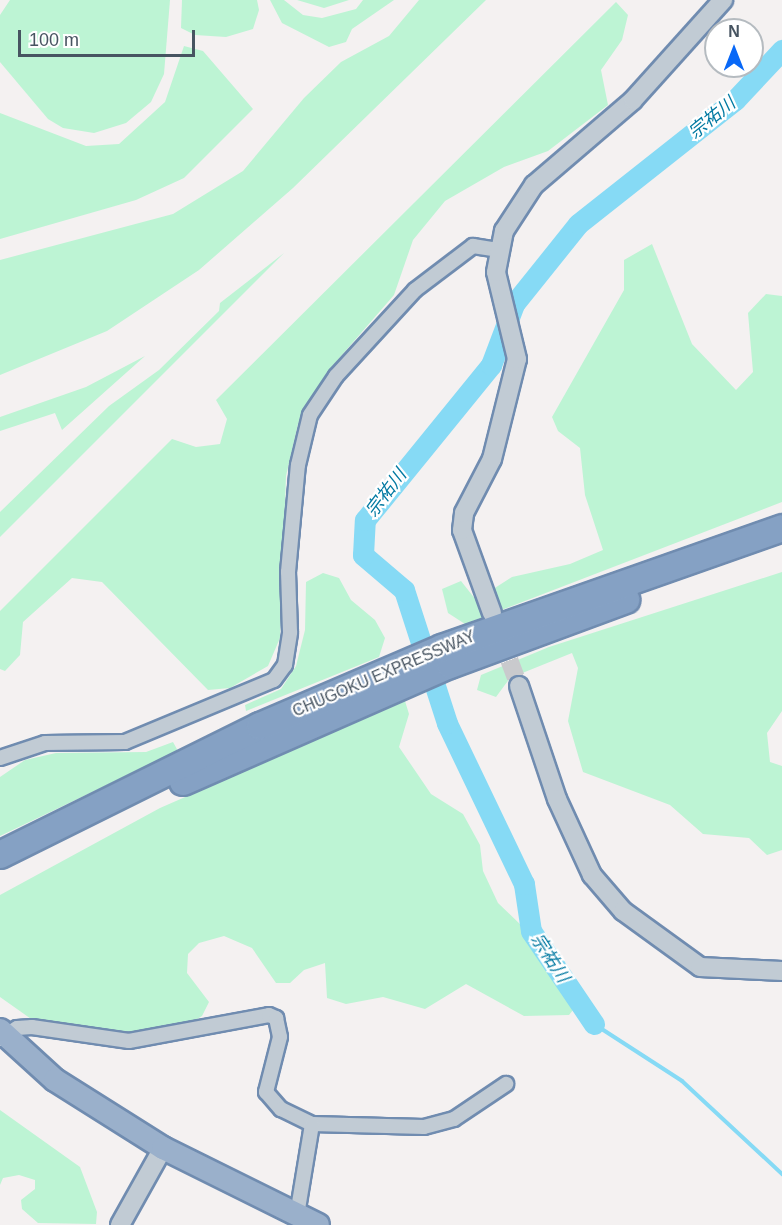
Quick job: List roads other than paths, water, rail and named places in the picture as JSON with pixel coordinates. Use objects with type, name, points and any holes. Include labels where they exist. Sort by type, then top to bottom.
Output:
[{"type":"highway","name":"CHUGOKU EXPRESSWAY","points":[[0,855],[239,736],[782,528]]},
{"type":"highway","name":"CHUGOKU EXPRESSWAY","points":[[446,657],[782,547]]},
{"type":"highway","name":"CHUGOKU EXPRESSWAY","points":[[0,873],[131,806],[404,674]]},
{"type":"highway","points":[[1,1035],[55,1080],[163,1148],[318,1225]]},
{"type":"street","points":[[492,613],[462,530],[503,421],[517,359],[512,327],[504,308],[498,250],[534,184],[633,100],[723,0]]},
{"type":"street","points":[[0,758],[45,743],[125,742],[274,680],[285,665],[290,632],[288,572],[298,465],[310,415],[336,376],[415,290],[473,246],[498,250]]},
{"type":"street","points":[[519,686],[557,799],[592,875],[623,911],[699,967],[782,971]]},
{"type":"street","points":[[1,1035],[32,1027],[129,1041],[269,1015],[276,1017],[280,1037],[266,1092],[281,1109],[312,1124],[424,1127],[454,1119],[506,1084]]},
{"type":"street","points":[[297,1215],[312,1124]]},
{"type":"street","points":[[120,1225],[163,1148]]},
{"type":"waterway","name":"宗祐川","points":[[594,1024],[531,931],[524,884],[447,723],[404,590],[363,555],[365,520],[491,365],[514,304],[578,224],[735,100],[782,50]]},
{"type":"waterway","points":[[594,1024],[682,1081],[782,1174]]},
{"type":"tunnel","points":[[500,635],[519,686]]}]
